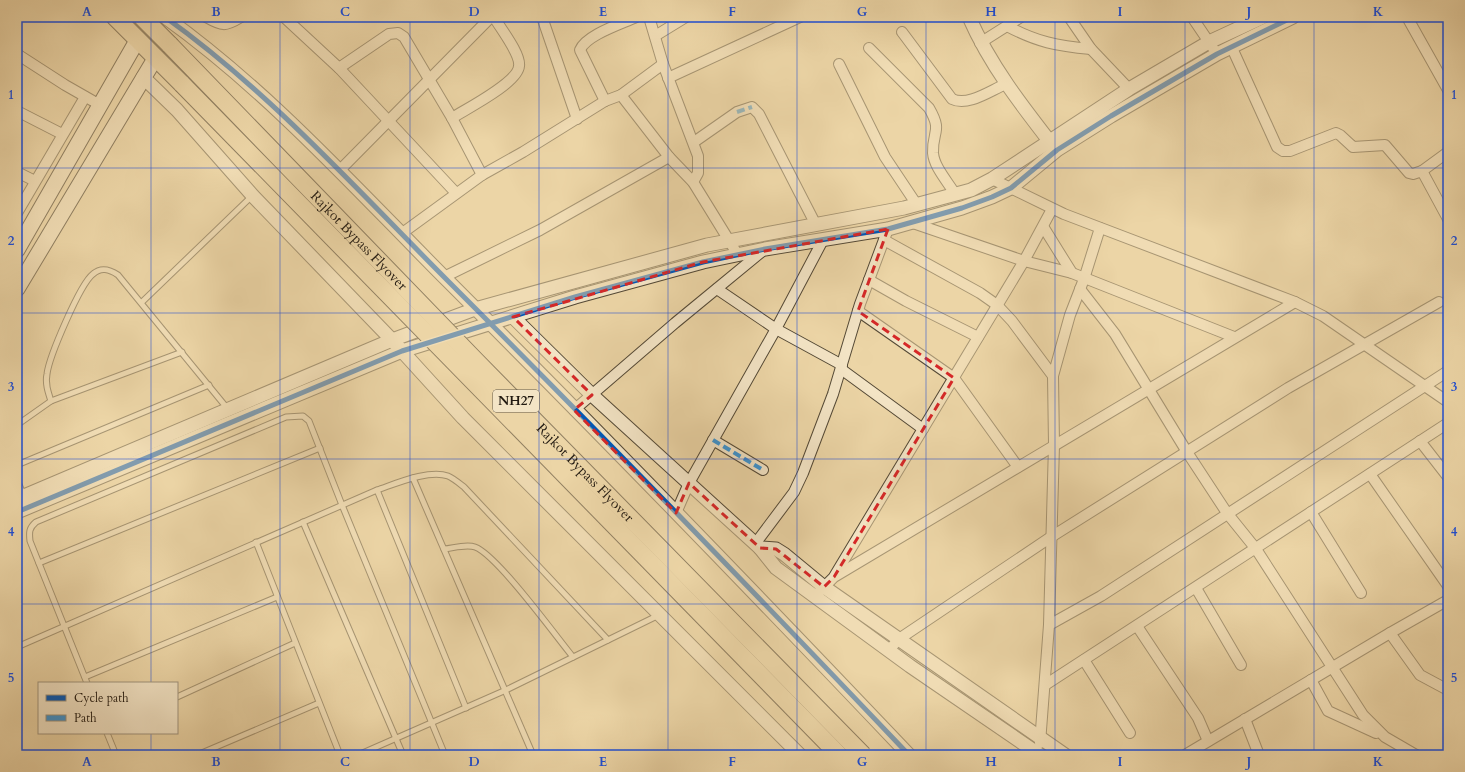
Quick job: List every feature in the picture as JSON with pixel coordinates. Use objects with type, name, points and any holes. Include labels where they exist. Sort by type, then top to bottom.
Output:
[{"type":"highway","name":"NH27","points":[[115,17],[156,57]]},
{"type":"highway","name":"Rajkot Bypass Flyover","points":[[142,17],[472,357],[863,755]]},
{"type":"highway","name":"Rajkot Bypass Flyover","points":[[156,57],[839,755]]},
{"type":"main road","points":[[17,250],[138,39]]},
{"type":"main road","points":[[17,289],[156,57]]},
{"type":"street","points":[[165,17],[198,42],[306,135],[401,234],[759,597],[909,755]]},
{"type":"street","points":[[206,17],[219,24],[228,25],[240,17]]},
{"type":"street","points":[[284,17],[339,68],[456,193]]},
{"type":"street","points":[[542,17],[577,118]]},
{"type":"street","points":[[605,101],[580,50],[583,43],[592,37],[636,17]]},
{"type":"street","points":[[649,17],[668,78],[694,142],[699,164],[694,182]]},
{"type":"street","points":[[655,36],[686,17]]},
{"type":"street","points":[[668,78],[800,17]]},
{"type":"street","points":[[969,17],[980,43],[1006,84],[1053,146]]},
{"type":"street","points":[[980,43],[1021,17]]},
{"type":"street","points":[[1068,17],[1091,49],[1129,89]]},
{"type":"street","points":[[1192,17],[1217,54]]},
{"type":"street","points":[[1107,111],[1129,89],[1209,42],[1263,17]]},
{"type":"street","points":[[20,498],[392,340],[475,309],[728,241],[917,205],[971,190],[1053,146],[1107,111],[1217,54],[1232,48],[1264,30],[1294,17]]},
{"type":"street","points":[[1407,17],[1448,90]]},
{"type":"street","points":[[340,170],[488,18],[517,55],[520,66],[516,75],[507,83],[452,118]]},
{"type":"street","points":[[1007,26],[1029,38],[1043,42],[1091,49]]},
{"type":"street","points":[[902,32],[952,99],[959,102],[969,100],[1006,84]]},
{"type":"street","points":[[339,68],[389,34],[398,33],[404,37],[410,44],[429,80],[452,118],[482,175]]},
{"type":"street","points":[[869,48],[929,108],[935,118],[938,128],[933,153],[935,163],[955,194]]},
{"type":"street","points":[[1232,48],[1277,148],[1283,151],[1290,151],[1336,133],[1353,147],[1385,145],[1409,173],[1413,174],[1422,171],[1448,152]]},
{"type":"street","points":[[17,54],[84,97],[100,105]]},
{"type":"street","points":[[401,234],[482,175],[605,101],[620,95],[663,64]]},
{"type":"street","points":[[839,64],[885,157],[917,205]]},
{"type":"street","points":[[143,77],[177,110],[253,196],[392,340],[463,418],[800,755]]},
{"type":"street","points":[[620,95],[669,157],[694,182],[728,241],[738,255]]},
{"type":"street","points":[[17,213],[84,97]]},
{"type":"street","points":[[694,142],[737,112],[752,107],[759,114],[816,225]]},
{"type":"street","points":[[17,111],[62,134]]},
{"type":"street","points":[[17,512],[402,351],[575,297],[703,262],[766,249],[823,240],[886,235],[913,223],[962,208],[1011,188],[1053,146]]},
{"type":"street","points":[[444,277],[540,230],[669,157]]},
{"type":"street","points":[[1422,171],[1448,218]]},
{"type":"street","points":[[17,172],[35,181]]},
{"type":"street","points":[[992,180],[1052,209],[1295,302],[1322,316],[1448,402]]},
{"type":"street","points":[[814,597],[834,577],[1044,228],[1052,209]]},
{"type":"street","points":[[913,223],[1024,261],[1072,273],[1234,337]]},
{"type":"street","points":[[1044,228],[1072,273]]},
{"type":"street","points":[[514,317],[592,395],[758,546],[776,568],[814,597],[1039,755],[1049,625],[1054,445],[1053,376],[1070,315],[1084,279],[1100,228]]},
{"type":"street","points":[[758,546],[794,492],[803,473],[833,394],[858,311],[886,235]]},
{"type":"street","points":[[886,235],[997,305],[1012,321],[1053,376]]},
{"type":"street","points":[[676,512],[689,483],[776,329],[823,240]]},
{"type":"street","points":[[574,410],[766,249]]},
{"type":"street","points":[[869,280],[906,301],[978,337]]},
{"type":"street","points":[[717,289],[776,329],[841,367],[923,429]]},
{"type":"street","points":[[1080,289],[1115,334],[1187,452],[1227,513],[1256,549],[1363,715],[1385,737],[1405,752],[1416,755]]},
{"type":"street","points":[[834,577],[1295,302]]},
{"type":"street","points":[[889,650],[899,639],[1051,537],[1288,388],[1439,302]]},
{"type":"street","points":[[858,311],[954,378],[1018,467]]},
{"type":"street","points":[[1049,625],[1101,596],[1448,371]]},
{"type":"street","points":[[1045,685],[1448,424]]},
{"type":"street","points":[[713,440],[763,470]]},
{"type":"street","points":[[1420,441],[1448,477]]},
{"type":"street","points":[[1370,474],[1448,586]]},
{"type":"street","points":[[1311,512],[1361,593]]},
{"type":"street","points":[[758,546],[780,551],[824,587],[1065,755]]},
{"type":"street","points":[[1196,588],[1241,665]]},
{"type":"street","points":[[1185,755],[1448,600]]},
{"type":"street","points":[[1137,626],[1198,718],[1208,741]]},
{"type":"street","points":[[1390,633],[1420,674],[1448,690]]},
{"type":"street","points":[[1084,660],[1130,734]]},
{"type":"street","points":[[1311,680],[1328,711],[1385,737]]},
{"type":"street","points":[[1245,719],[1259,755]]},
{"type":"lane","points":[[142,302],[253,196]]},
{"type":"lane","points":[[51,401],[46,384],[48,366],[84,285],[93,274],[102,269],[110,270],[118,275],[142,302],[229,410]]},
{"type":"lane","points":[[17,425],[51,401],[182,352]]},
{"type":"lane","points":[[17,465],[209,385]]},
{"type":"lane","points":[[87,682],[39,564],[29,533],[30,527],[36,522],[286,417],[303,416],[309,420],[342,506],[445,755]]},
{"type":"lane","points":[[39,564],[320,448]]},
{"type":"lane","points":[[17,646],[377,490],[413,478],[434,475],[448,476],[464,487],[608,640]]},
{"type":"lane","points":[[413,478],[533,755]]},
{"type":"lane","points":[[17,480],[20,498]]},
{"type":"lane","points":[[377,490],[466,708]]},
{"type":"lane","points":[[303,522],[403,755]]},
{"type":"lane","points":[[256,542],[340,755]]},
{"type":"lane","points":[[444,549],[463,546],[474,547],[485,553],[500,568],[573,657]]},
{"type":"lane","points":[[85,677],[277,597]]},
{"type":"lane","points":[[358,755],[506,690],[660,615]]},
{"type":"lane","points":[[178,697],[295,643]]},
{"type":"lane","points":[[197,755],[319,703]]},
{"type":"lane","points":[[107,734],[116,755]]},
{"type":"highlighted area","points":[[888,229],[858,311],[954,378],[834,577],[824,587],[776,549],[760,548],[689,483],[676,513],[574,410],[592,395],[513,317],[703,262]]},
{"type":"marked path","points":[[737,112],[752,107]]},
{"type":"marked path","points":[[713,440],[763,470]]},
{"type":"cycle path","points":[[165,17],[204,46],[278,110],[313,144],[624,459],[909,755]]},
{"type":"cycle path","points":[[17,512],[402,351],[575,297],[703,262],[765,249],[888,229],[962,208],[992,197],[1011,188],[1057,150],[1111,116],[1217,54],[1293,17]]}]
